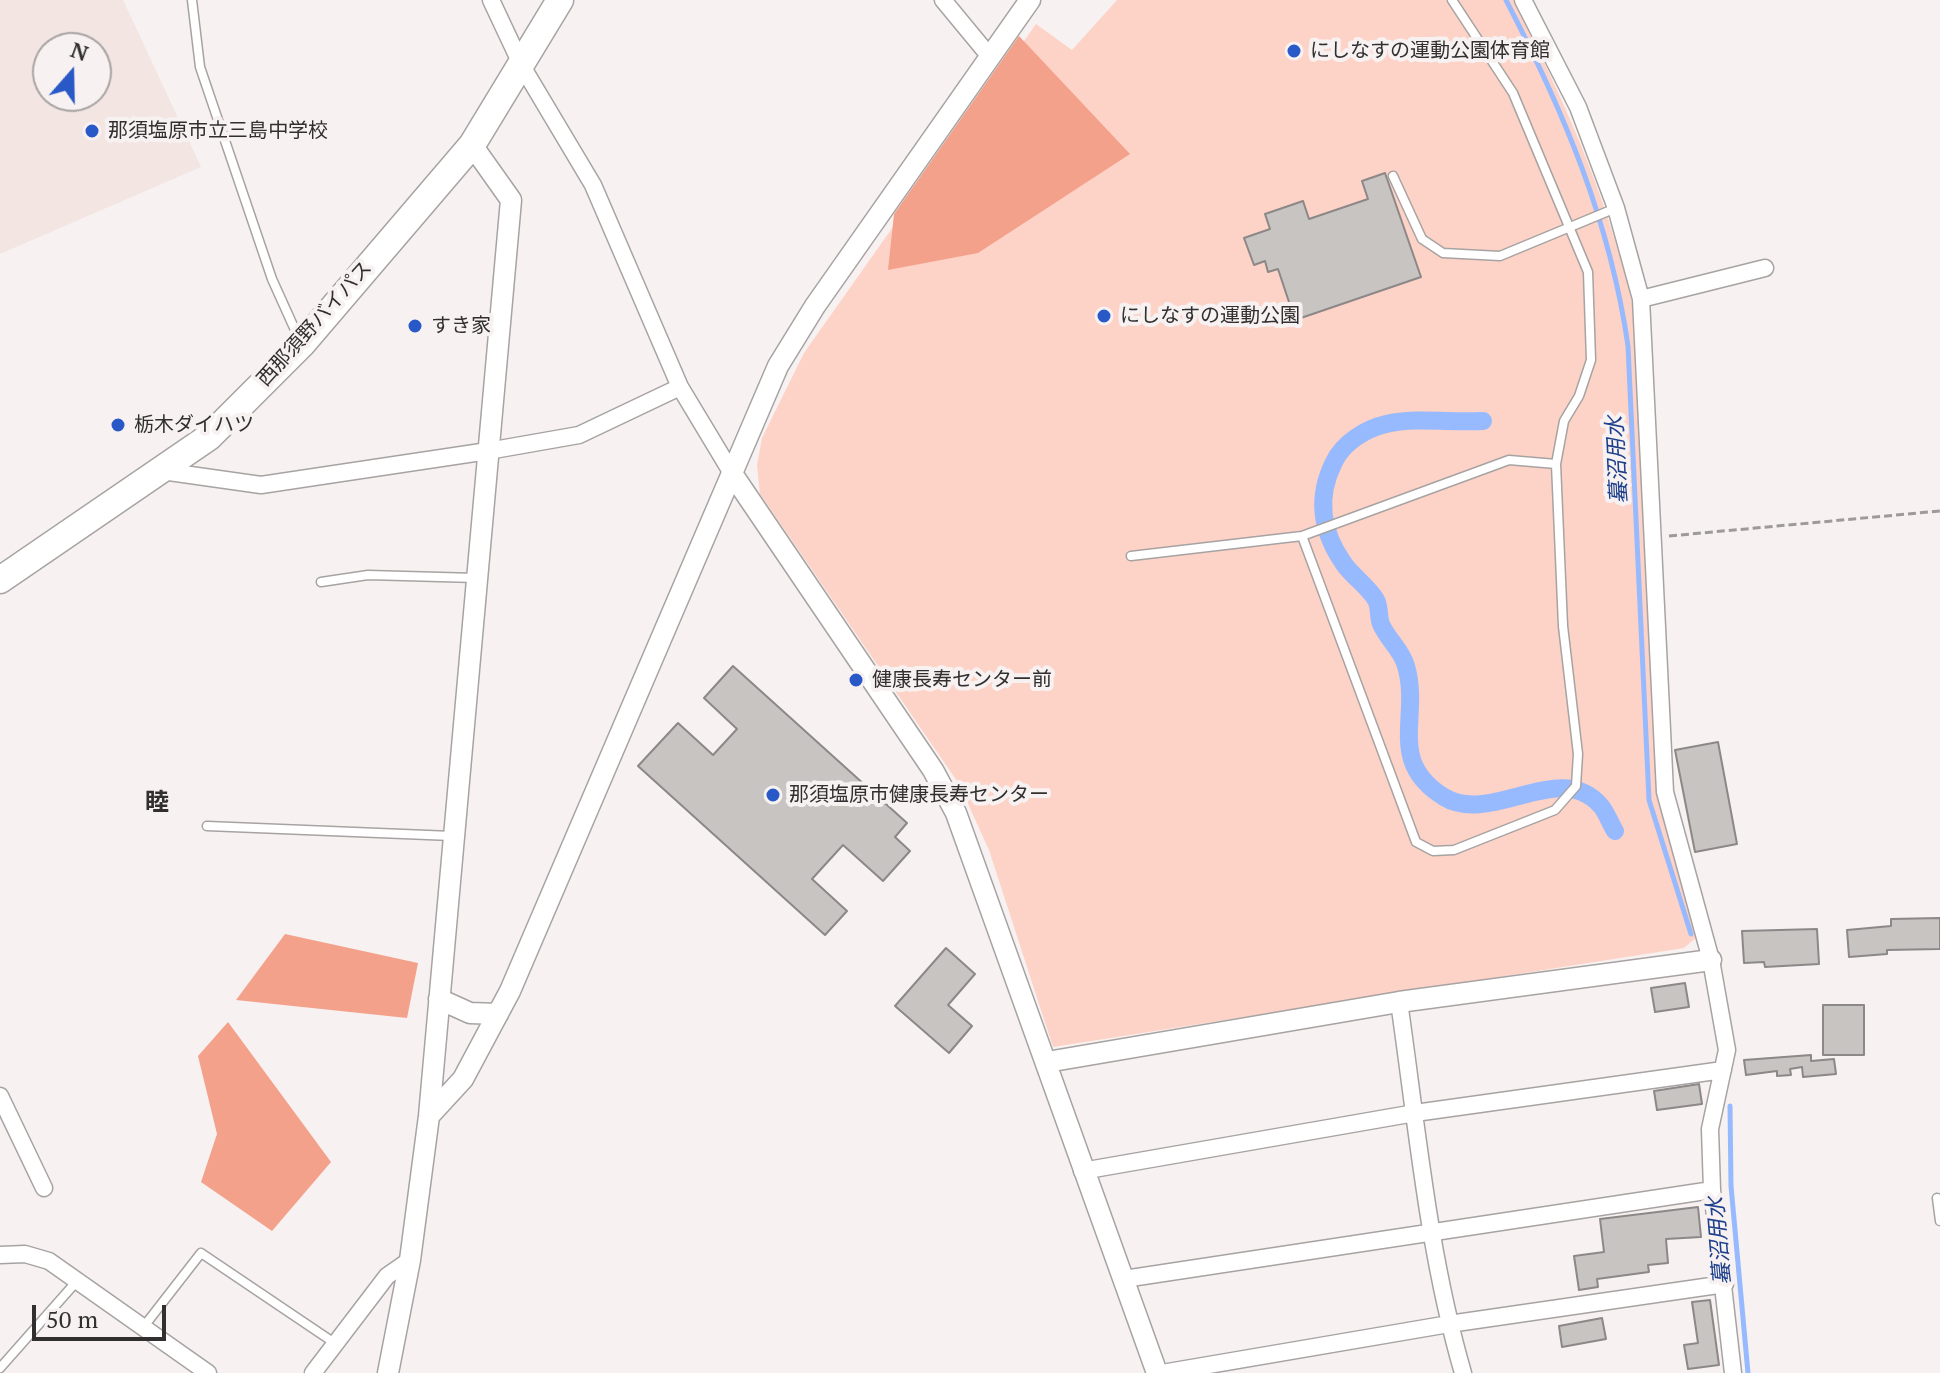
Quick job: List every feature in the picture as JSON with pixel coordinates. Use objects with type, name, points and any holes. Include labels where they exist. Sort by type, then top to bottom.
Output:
[{"type":"highway","name":"西那須野バイパス","points":[[0,580],[209,437],[302,344],[472,145],[560,0]]},
{"type":"street","points":[[491,0],[522,66],[593,185],[680,387],[733,475],[933,770],[956,813],[1047,1062],[1082,1171],[1160,1373],[1449,1324],[1725,1284]]},
{"type":"street","points":[[943,0],[991,58]]},
{"type":"street","points":[[429,1116],[463,1079],[498,1014],[778,366],[1030,0]]},
{"type":"street","points":[[1523,0],[1578,107],[1616,208],[1641,299],[1665,792],[1711,960],[1727,1050],[1710,1129],[1712,1190],[1733,1373]]},
{"type":"street","points":[[388,1373],[410,1260],[429,1116],[511,200],[472,145]]},
{"type":"street","points":[[1641,299],[1765,268]]},
{"type":"street","points":[[162,471],[261,485],[488,451],[579,435],[680,387]]},
{"type":"street","points":[[1047,1062],[1399,1002],[1711,960]]},
{"type":"street","points":[[439,999],[470,1013],[498,1014]]},
{"type":"street","points":[[1399,1002],[1432,1230],[1449,1324],[1463,1373]]},
{"type":"street","points":[[1082,1171],[1415,1113],[1723,1070]]},
{"type":"street","points":[[0,1096],[44,1188]]},
{"type":"street","points":[[1124,1279],[1712,1190]]},
{"type":"street","points":[[0,1255],[25,1254],[49,1261],[145,1325],[208,1373]]},
{"type":"street","points":[[313,1373],[387,1276],[410,1260]]},
{"type":"lane","points":[[192,0],[200,67],[272,279],[302,344]]},
{"type":"lane","points":[[1302,536],[1416,842],[1433,851],[1454,850],[1555,810],[1576,786],[1578,754],[1563,626],[1556,464],[1564,421],[1579,396],[1591,360],[1588,272],[1566,227],[1513,93],[1452,0]]},
{"type":"lane","points":[[1393,176],[1422,239],[1443,253],[1500,256],[1616,208]]},
{"type":"lane","points":[[1131,556],[1302,536],[1509,460],[1556,464]]},
{"type":"lane","points":[[321,582],[368,575],[477,578]]},
{"type":"lane","points":[[207,826],[453,836]]},
{"type":"lane","points":[[1937,1198],[1940,1221]]},
{"type":"lane","points":[[145,1325],[201,1253],[336,1344]]},
{"type":"lane","points":[[0,1368],[78,1280]]},
{"type":"path","points":[[1652,537],[1940,511]]},
{"type":"shaded area","name":"那須塩原市立三島中学校","points":[[0,0],[123,0],[201,167],[0,254]]},
{"type":"shaded area","name":"にしなすの運動公園","points":[[1117,0],[1513,0],[1582,148],[1610,224],[1632,303],[1658,794],[1698,936],[1684,948],[1053,1047],[989,850],[959,784],[760,494],[757,465],[762,438],[804,353],[1036,24],[1072,50]]},
{"type":"shaded area","points":[[1019,36],[1130,154],[978,253],[888,270],[894,214]]},
{"type":"shaded area","points":[[285,934],[418,963],[407,1018],[236,1000]]},
{"type":"shaded area","points":[[228,1022],[331,1162],[272,1231],[201,1182],[217,1134],[198,1056]]},
{"type":"building","points":[[1385,173],[1421,277],[1295,320],[1278,269],[1268,272],[1265,261],[1254,265],[1244,238],[1270,229],[1265,214],[1303,201],[1309,219],[1368,199],[1362,181]]},
{"type":"building","name":"那須塩原市健康長寿センター","points":[[733,666],[907,823],[895,837],[910,851],[883,881],[843,845],[812,879],[847,911],[825,935],[638,766],[678,723],[713,755],[737,729],[704,698]]},
{"type":"building","points":[[1718,742],[1737,844],[1695,852],[1675,750]]},
{"type":"building","points":[[1940,918],[1940,949],[1887,950],[1887,954],[1849,957],[1847,930],[1891,926],[1891,919]]},
{"type":"building","points":[[1817,929],[1819,964],[1765,967],[1764,962],[1744,963],[1742,931]]},
{"type":"building","points":[[946,948],[975,974],[948,1005],[972,1026],[949,1053],[895,1006]]},
{"type":"building","points":[[1685,983],[1689,1007],[1655,1012],[1651,988]]},
{"type":"building","points":[[1823,1005],[1864,1005],[1864,1055],[1823,1055]]},
{"type":"building","points":[[1811,1055],[1811,1061],[1834,1059],[1836,1074],[1803,1077],[1802,1067],[1790,1069],[1791,1075],[1777,1076],[1777,1071],[1746,1075],[1744,1060]]},
{"type":"building","points":[[1699,1084],[1702,1104],[1657,1110],[1654,1091]]},
{"type":"building","points":[[1698,1207],[1701,1237],[1666,1239],[1668,1263],[1648,1265],[1649,1272],[1597,1279],[1598,1287],[1579,1290],[1574,1256],[1604,1252],[1600,1219]]},
{"type":"building","points":[[1710,1300],[1719,1365],[1688,1369],[1684,1345],[1698,1343],[1692,1302]]},
{"type":"building","points":[[1602,1318],[1606,1339],[1562,1347],[1559,1326]]},
{"type":"waterway","name":"蟇沼用水","points":[[1506,0],[1547,84],[1582,168],[1610,255],[1620,300],[1628,346],[1649,800],[1691,934]]},
{"type":"waterway","points":[[1483,421],[1398,422],[1363,433],[1343,449],[1328,475],[1323,501],[1326,527],[1344,564],[1376,600],[1381,624],[1404,660],[1410,685],[1410,753],[1426,783],[1444,797],[1463,804],[1482,804],[1565,788],[1583,793],[1600,805],[1615,831]]},
{"type":"waterway","name":"蟇沼用水","points":[[1730,1106],[1731,1186],[1748,1373]]},
{"type":"place","name":"にしなすの運動公園体育館","points":[[1294,51]]},
{"type":"place","name":"那須塩原市立三島中学校","points":[[92,131]]},
{"type":"place","name":"にしなすの運動公園","points":[[1104,316]]},
{"type":"place","name":"すき家","points":[[415,326]]},
{"type":"place","name":"栃木ダイハツ","points":[[118,425]]},
{"type":"place","name":"健康長寿センター前","points":[[856,680]]},
{"type":"place","name":"那須塩原市健康長寿センター","points":[[773,795]]},
{"type":"district","name":"睦","points":[[157,803]]}]
